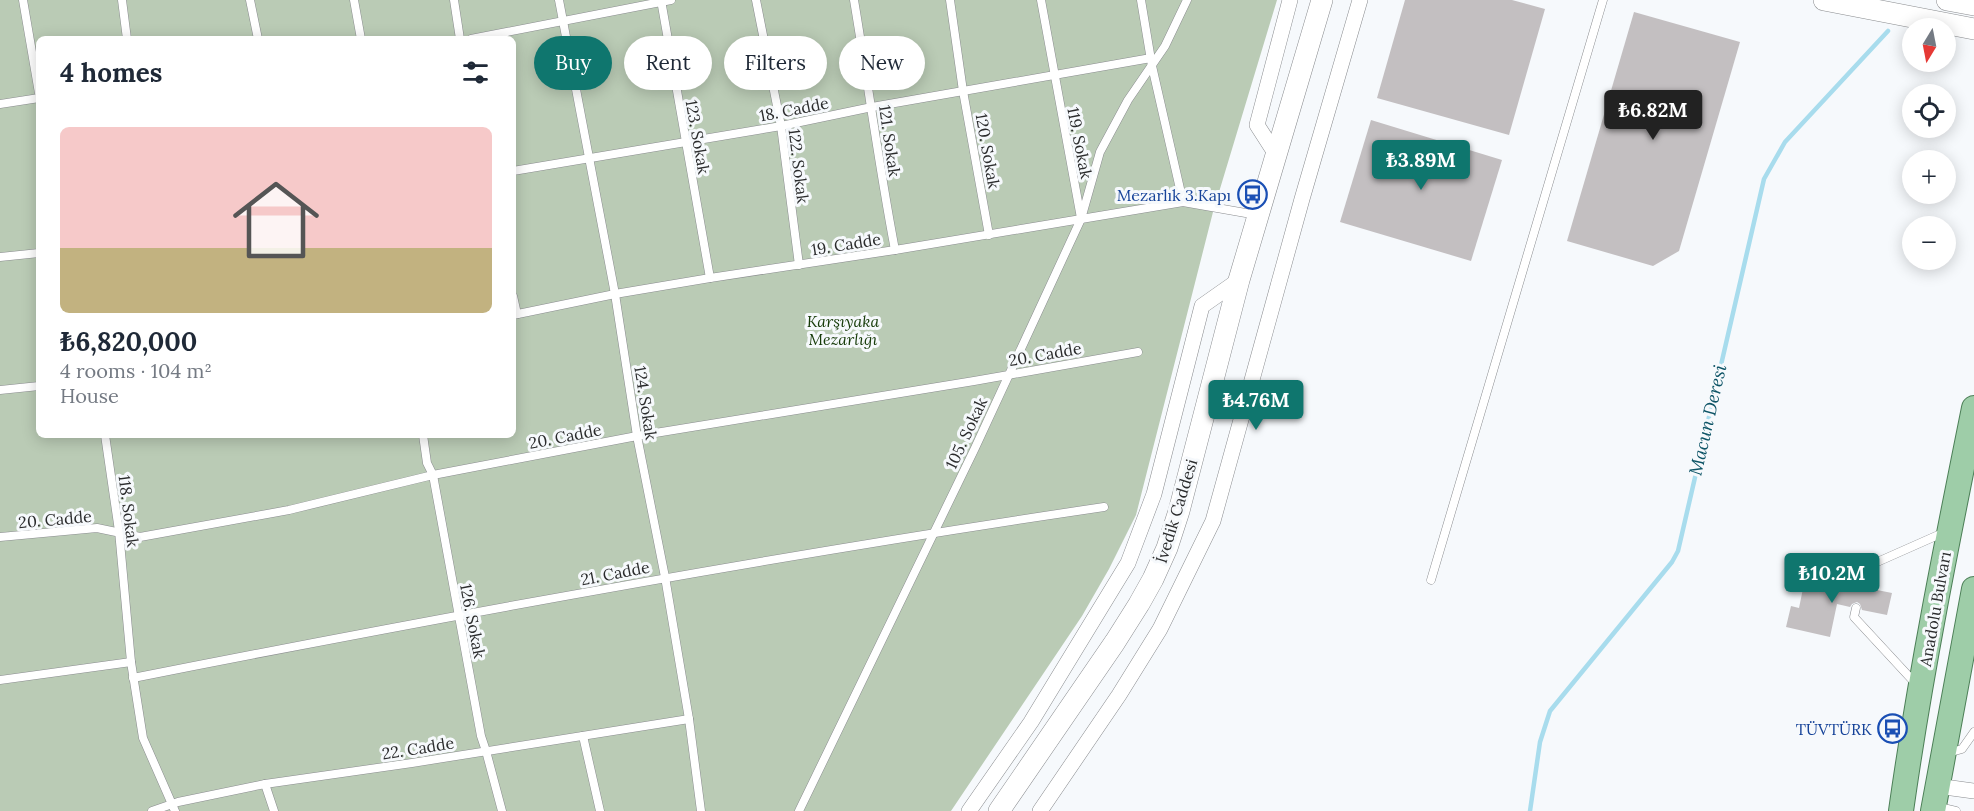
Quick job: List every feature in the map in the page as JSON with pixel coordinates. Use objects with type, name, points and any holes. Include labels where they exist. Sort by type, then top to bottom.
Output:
[{"type":"main road","name":"İvedik Caddesi","points":[[999,811],[1115,642],[1153,579],[1167,548],[1179,511],[1257,215],[1322,0]]},
{"type":"main road","points":[[1824,0],[1907,8],[1974,28]]},
{"type":"main road","points":[[1947,0],[1974,5]]},
{"type":"main road","name":"Anadolu Bulvarı","points":[[1901,811],[1949,530],[1974,408]]},
{"type":"main road","name":"Anadolu Bulvarı","points":[[1940,804],[1943,753],[1974,589]]},
{"type":"main road","points":[[1888,811],[1913,734]]},
{"type":"street","points":[[1275,153],[1257,126],[1290,0]]},
{"type":"street","points":[[1040,811],[1160,629],[1213,521],[1360,0]]},
{"type":"street","points":[[969,811],[1031,722],[1128,563],[1154,494],[1202,306],[1239,280]]},
{"type":"street","points":[[1940,804],[1974,791]]},
{"type":"lane","points":[[23,0],[36,76]]},
{"type":"lane","points":[[122,0],[127,36]]},
{"type":"lane","points":[[250,0],[257,36]]},
{"type":"lane","points":[[354,0],[360,36]]},
{"type":"lane","points":[[454,0],[460,36]]},
{"type":"lane","name":"124. Sokak","points":[[559,0],[590,157],[615,294],[637,436],[665,577],[689,719],[701,811]]},
{"type":"lane","name":"122. Sokak","points":[[756,0],[781,126],[799,265]]},
{"type":"lane","name":"121. Sokak","points":[[854,0],[872,107],[881,181],[895,250]]},
{"type":"lane","name":"120. Sokak","points":[[950,0],[963,91],[989,235]]},
{"type":"lane","name":"119. Sokak","points":[[1041,0],[1081,219]]},
{"type":"lane","points":[[1141,0],[1151,62],[1183,202]]},
{"type":"lane","name":"105. Sokak","points":[[799,811],[934,532],[1081,219],[1101,152],[1128,100],[1151,62],[1165,46],[1187,0]]},
{"type":"lane","points":[[1431,580],[1604,0]]},
{"type":"lane","points":[[487,36],[665,1]]},
{"type":"lane","name":"123. Sokak","points":[[665,1],[686,142],[710,278]]},
{"type":"lane","name":"18. Cadde","points":[[516,170],[781,126],[963,91],[1151,62]]},
{"type":"lane","points":[[0,104],[36,98]]},
{"type":"lane","name":"19. Cadde","points":[[516,315],[615,294],[1183,202],[1257,215]]},
{"type":"lane","points":[[0,257],[36,253]]},
{"type":"lane","name":"20. Cadde","points":[[0,537],[97,528],[140,537],[289,510],[433,475],[637,436],[1138,351]]},
{"type":"lane","points":[[0,390],[36,386]]},
{"type":"lane","name":"118. Sokak","points":[[105,438],[119,531],[133,678],[143,738],[174,808]]},
{"type":"lane","name":"126. Sokak","points":[[423,438],[427,463],[433,475],[480,736],[502,811]]},
{"type":"lane","name":"21. Cadde","points":[[133,678],[665,577],[934,532],[1104,507]]},
{"type":"lane","points":[[1861,586],[1866,567],[1949,530]]},
{"type":"lane","points":[[1856,608],[1854,617],[1921,688]]},
{"type":"lane","points":[[0,680],[131,662]]},
{"type":"lane","name":"22. Cadde","points":[[152,811],[174,808],[266,784],[689,719]]},
{"type":"lane","points":[[1943,753],[1954,753],[1962,749],[1974,732]]},
{"type":"lane","points":[[583,736],[600,811]]},
{"type":"lane","points":[[266,784],[274,811]]},
{"type":"green space","name":"Karşıyaka Mezarlığı","points":[[0,0],[1277,0],[1213,212],[1136,515],[1082,616],[951,811],[0,811]]},
{"type":"building","points":[[1405,0],[1512,0],[1545,9],[1509,135],[1377,98]]},
{"type":"building","points":[[1634,12],[1740,42],[1679,251],[1653,266],[1567,241]]},
{"type":"building","points":[[1371,120],[1502,160],[1471,261],[1340,222]]},
{"type":"building","points":[[1806,574],[1855,585],[1856,590],[1860,592],[1867,588],[1892,593],[1887,615],[1862,610],[1857,602],[1850,607],[1837,604],[1830,637],[1786,627],[1791,606],[1799,608]]},
{"type":"waterway","name":"Macun Deresi","points":[[1530,811],[1540,742],[1550,711],[1672,562],[1678,551],[1764,179],[1785,142],[1888,31]]},
{"type":"place","name":"Mezarlık 3.Kapı","points":[[1252,195]]},
{"type":"place","name":"TÜVTÜRK","points":[[1893,729]]}]
